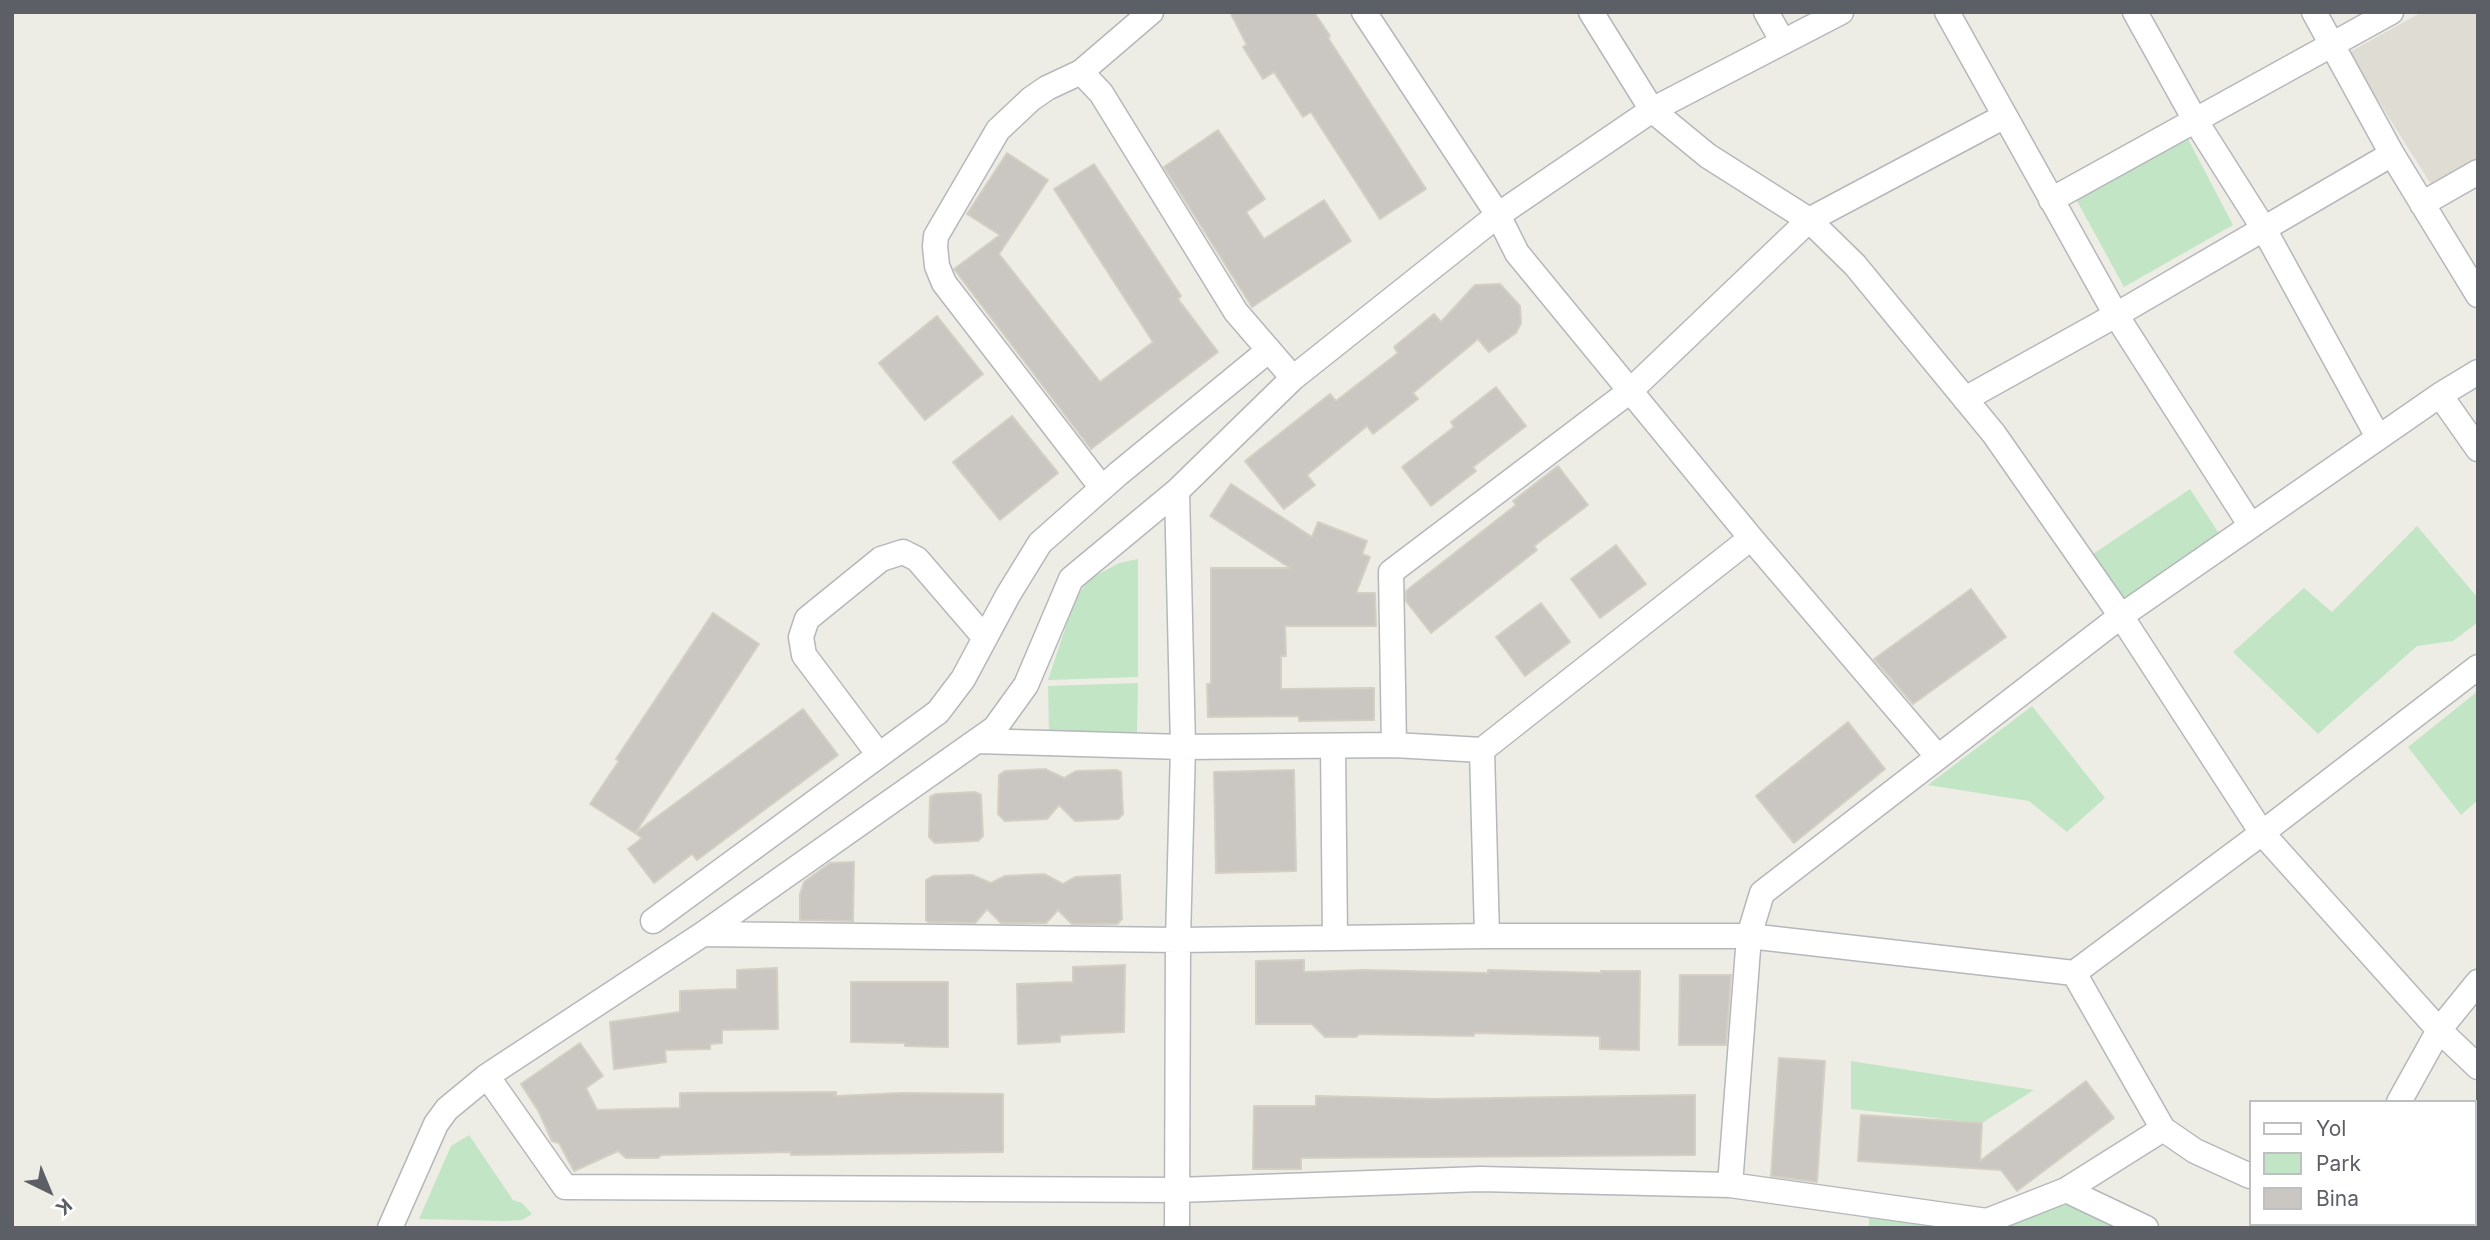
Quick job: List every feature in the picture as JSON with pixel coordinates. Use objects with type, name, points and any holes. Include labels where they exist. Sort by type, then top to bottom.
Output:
[{"type":"street","points":[[1102,488],[944,283],[935,256],[936,236],[998,130],[1046,88],[1081,72],[1151,12]]},
{"type":"street","points":[[1364,12],[1498,215],[1517,253],[1751,538],[1938,757]]},
{"type":"street","points":[[1591,12],[1652,110],[1708,156],[1809,220],[1855,265],[1994,434],[2121,615],[2262,833],[2439,1030],[2478,1067]]},
{"type":"street","points":[[1766,12],[1783,42]]},
{"type":"street","points":[[390,1228],[436,1124],[453,1103],[487,1076],[703,934],[995,728],[1026,685],[1071,579],[1177,491],[1293,379],[1498,215],[1652,110],[1841,12]]},
{"type":"street","points":[[1947,12],[2003,117],[2116,315],[2250,526]]},
{"type":"street","points":[[2135,12],[2195,120],[2264,229],[2378,437]]},
{"type":"street","points":[[2314,12],[2392,154],[2478,295]]},
{"type":"street","points":[[2051,200],[2391,12]]},
{"type":"street","points":[[1081,72],[1101,93],[1236,312],[1293,379]]},
{"type":"street","points":[[1394,746],[1391,572],[1630,391],[1809,220],[2003,117]]},
{"type":"street","points":[[1965,399],[2116,315],[2392,154]]},
{"type":"street","points":[[2422,204],[2478,172]]},
{"type":"street","points":[[653,922],[937,712],[963,679],[1040,543],[1102,488],[1269,350]]},
{"type":"street","points":[[1730,1185],[1749,936],[1762,892],[2121,615],[2378,437],[2478,372]]},
{"type":"street","points":[[2441,395],[2478,449]]},
{"type":"street","points":[[1177,491],[1182,747],[1177,1228]]},
{"type":"street","points":[[976,741],[1182,747],[1394,746],[1482,750],[1751,538]]},
{"type":"street","points":[[879,755],[804,656],[801,636],[807,619],[881,559],[903,552],[917,559],[985,638]]},
{"type":"street","points":[[703,934],[1178,940],[1749,936],[2074,973],[2478,667]]},
{"type":"street","points":[[1333,746],[1335,938]]},
{"type":"street","points":[[1482,750],[1487,936]]},
{"type":"street","points":[[2074,973],[2163,1129],[2195,1151],[2248,1175]]},
{"type":"street","points":[[2400,1100],[2439,1030],[2478,982]]},
{"type":"street","points":[[487,1076],[565,1187],[1178,1190],[1480,1179],[1730,1185],[1987,1221],[2066,1190],[2163,1129]]},
{"type":"street","points":[[2066,1190],[2146,1228]]},
{"type":"shaded area","points":[[2422,12],[2478,12],[2478,159],[2431,184],[2348,53]]},
{"type":"green space","points":[[2187,137],[2233,225],[2124,287],[2076,199]]},
{"type":"green space","points":[[2190,489],[2222,538],[2123,610],[2087,558]]},
{"type":"green space","points":[[2417,526],[2478,598],[2478,622],[2453,641],[2417,646],[2318,734],[2233,652],[2304,588],[2332,612]]},
{"type":"green space","points":[[1138,559],[1138,677],[1048,680],[1074,602],[1088,580],[1119,563]]},
{"type":"green space","points":[[1138,683],[1137,732],[1049,735],[1048,686]]},
{"type":"green space","points":[[2478,691],[2478,800],[2461,815],[2408,747]]},
{"type":"green space","points":[[2032,706],[2105,798],[2067,832],[2029,801],[1928,785]]},
{"type":"green space","points":[[1851,1061],[2034,1090],[1982,1123],[1851,1109]]},
{"type":"green space","points":[[469,1135],[513,1200],[522,1203],[532,1214],[522,1220],[505,1221],[419,1219],[451,1146]]},
{"type":"green space","points":[[2081,1204],[2134,1228],[1869,1228],[1869,1218]]},
{"type":"building","points":[[1230,12],[1314,12],[1426,189],[1380,219],[1311,112],[1303,117],[1274,72],[1263,79],[1243,47],[1247,45]]},
{"type":"building","points":[[1218,130],[1265,199],[1246,212],[1264,239],[1324,200],[1351,241],[1252,307],[1164,167]]},
{"type":"building","points":[[1007,153],[1048,180],[999,254],[1100,382],[1153,342],[1054,189],[1094,164],[1181,296],[1178,299],[1218,352],[1091,449],[954,269],[1000,235],[967,214]]},
{"type":"building","points":[[1500,284],[1520,306],[1521,323],[1516,333],[1489,352],[1478,339],[1413,393],[1418,399],[1373,434],[1367,426],[1307,475],[1315,485],[1284,509],[1245,461],[1330,394],[1336,401],[1398,353],[1394,347],[1434,314],[1441,322],[1475,285]]},
{"type":"building","points":[[937,316],[983,374],[925,420],[879,363]]},
{"type":"building","points":[[1496,387],[1526,426],[1473,467],[1476,471],[1431,506],[1402,467],[1454,427],[1451,422]]},
{"type":"building","points":[[1012,416],[1058,473],[1000,520],[953,462]]},
{"type":"building","points":[[1558,466],[1588,505],[1534,546],[1537,550],[1431,633],[1406,601],[1406,591],[1516,505],[1513,501]]},
{"type":"building","points":[[1231,484],[1312,537],[1318,522],[1367,541],[1362,554],[1370,557],[1356,593],[1375,593],[1376,626],[1285,626],[1286,656],[1281,656],[1281,689],[1374,688],[1374,720],[1299,721],[1299,716],[1208,717],[1207,684],[1211,684],[1211,568],[1290,568],[1210,516]]},
{"type":"building","points":[[1616,545],[1646,584],[1600,618],[1571,579]]},
{"type":"building","points":[[1971,589],[2006,637],[1913,704],[1874,659]]},
{"type":"building","points":[[1541,603],[1570,642],[1525,676],[1496,637]]},
{"type":"building","points":[[713,613],[759,644],[635,833],[590,804],[619,761],[616,759]]},
{"type":"building","points":[[803,709],[838,755],[697,860],[692,854],[654,883],[628,849],[642,838],[635,833]]},
{"type":"building","points":[[1848,722],[1885,769],[1794,843],[1756,796]]},
{"type":"building","points":[[1045,769],[1064,778],[1076,771],[1121,772],[1123,814],[1118,819],[1075,821],[1059,805],[1047,819],[1005,821],[998,814],[999,775],[1005,771]]},
{"type":"building","points":[[1294,770],[1296,871],[1216,873],[1214,772]]},
{"type":"building","points":[[975,792],[981,795],[983,836],[978,841],[935,843],[929,837],[930,797],[936,794]]},
{"type":"building","points":[[854,862],[853,921],[800,920],[800,894],[804,882],[830,863]]},
{"type":"building","points":[[1044,874],[1063,884],[1075,877],[1120,875],[1122,919],[1117,924],[1072,924],[1058,910],[1046,923],[1001,923],[987,909],[975,923],[926,920],[926,880],[933,876],[972,875],[991,883],[1005,876]]},
{"type":"building","points":[[1304,960],[1304,972],[1640,971],[1639,1050],[1600,1049],[1600,1036],[1474,1033],[1474,1036],[1359,1034],[1356,1037],[1325,1037],[1312,1024],[1256,1024],[1256,961]]},
{"type":"building","points":[[1125,965],[1124,1032],[1060,1035],[1060,1042],[1018,1044],[1017,984],[1073,982],[1073,967]]},
{"type":"building","points":[[777,968],[778,1029],[722,1030],[722,1043],[710,1044],[710,1049],[665,1050],[666,1062],[614,1069],[610,1022],[680,1012],[680,991],[737,989],[737,970]]},
{"type":"building","points":[[1680,975],[1731,975],[1726,1045],[1679,1045]]},
{"type":"building","points":[[851,982],[948,982],[948,1047],[851,1042]]},
{"type":"building","points":[[580,1043],[603,1076],[586,1088],[597,1110],[680,1108],[680,1093],[836,1092],[836,1096],[902,1093],[1003,1094],[1003,1152],[791,1155],[791,1152],[626,1158],[618,1151],[574,1171],[559,1143],[552,1141],[539,1112],[521,1084]]},
{"type":"building","points":[[1779,1058],[1825,1061],[1817,1182],[1771,1176]]},
{"type":"building","points":[[2086,1081],[2114,1118],[2017,1191],[2001,1170],[1858,1161],[1861,1115],[1982,1123],[1980,1161]]},
{"type":"building","points":[[1695,1095],[1695,1155],[1301,1158],[1301,1169],[1253,1169],[1254,1106],[1316,1106],[1316,1096],[1433,1099]]}]
